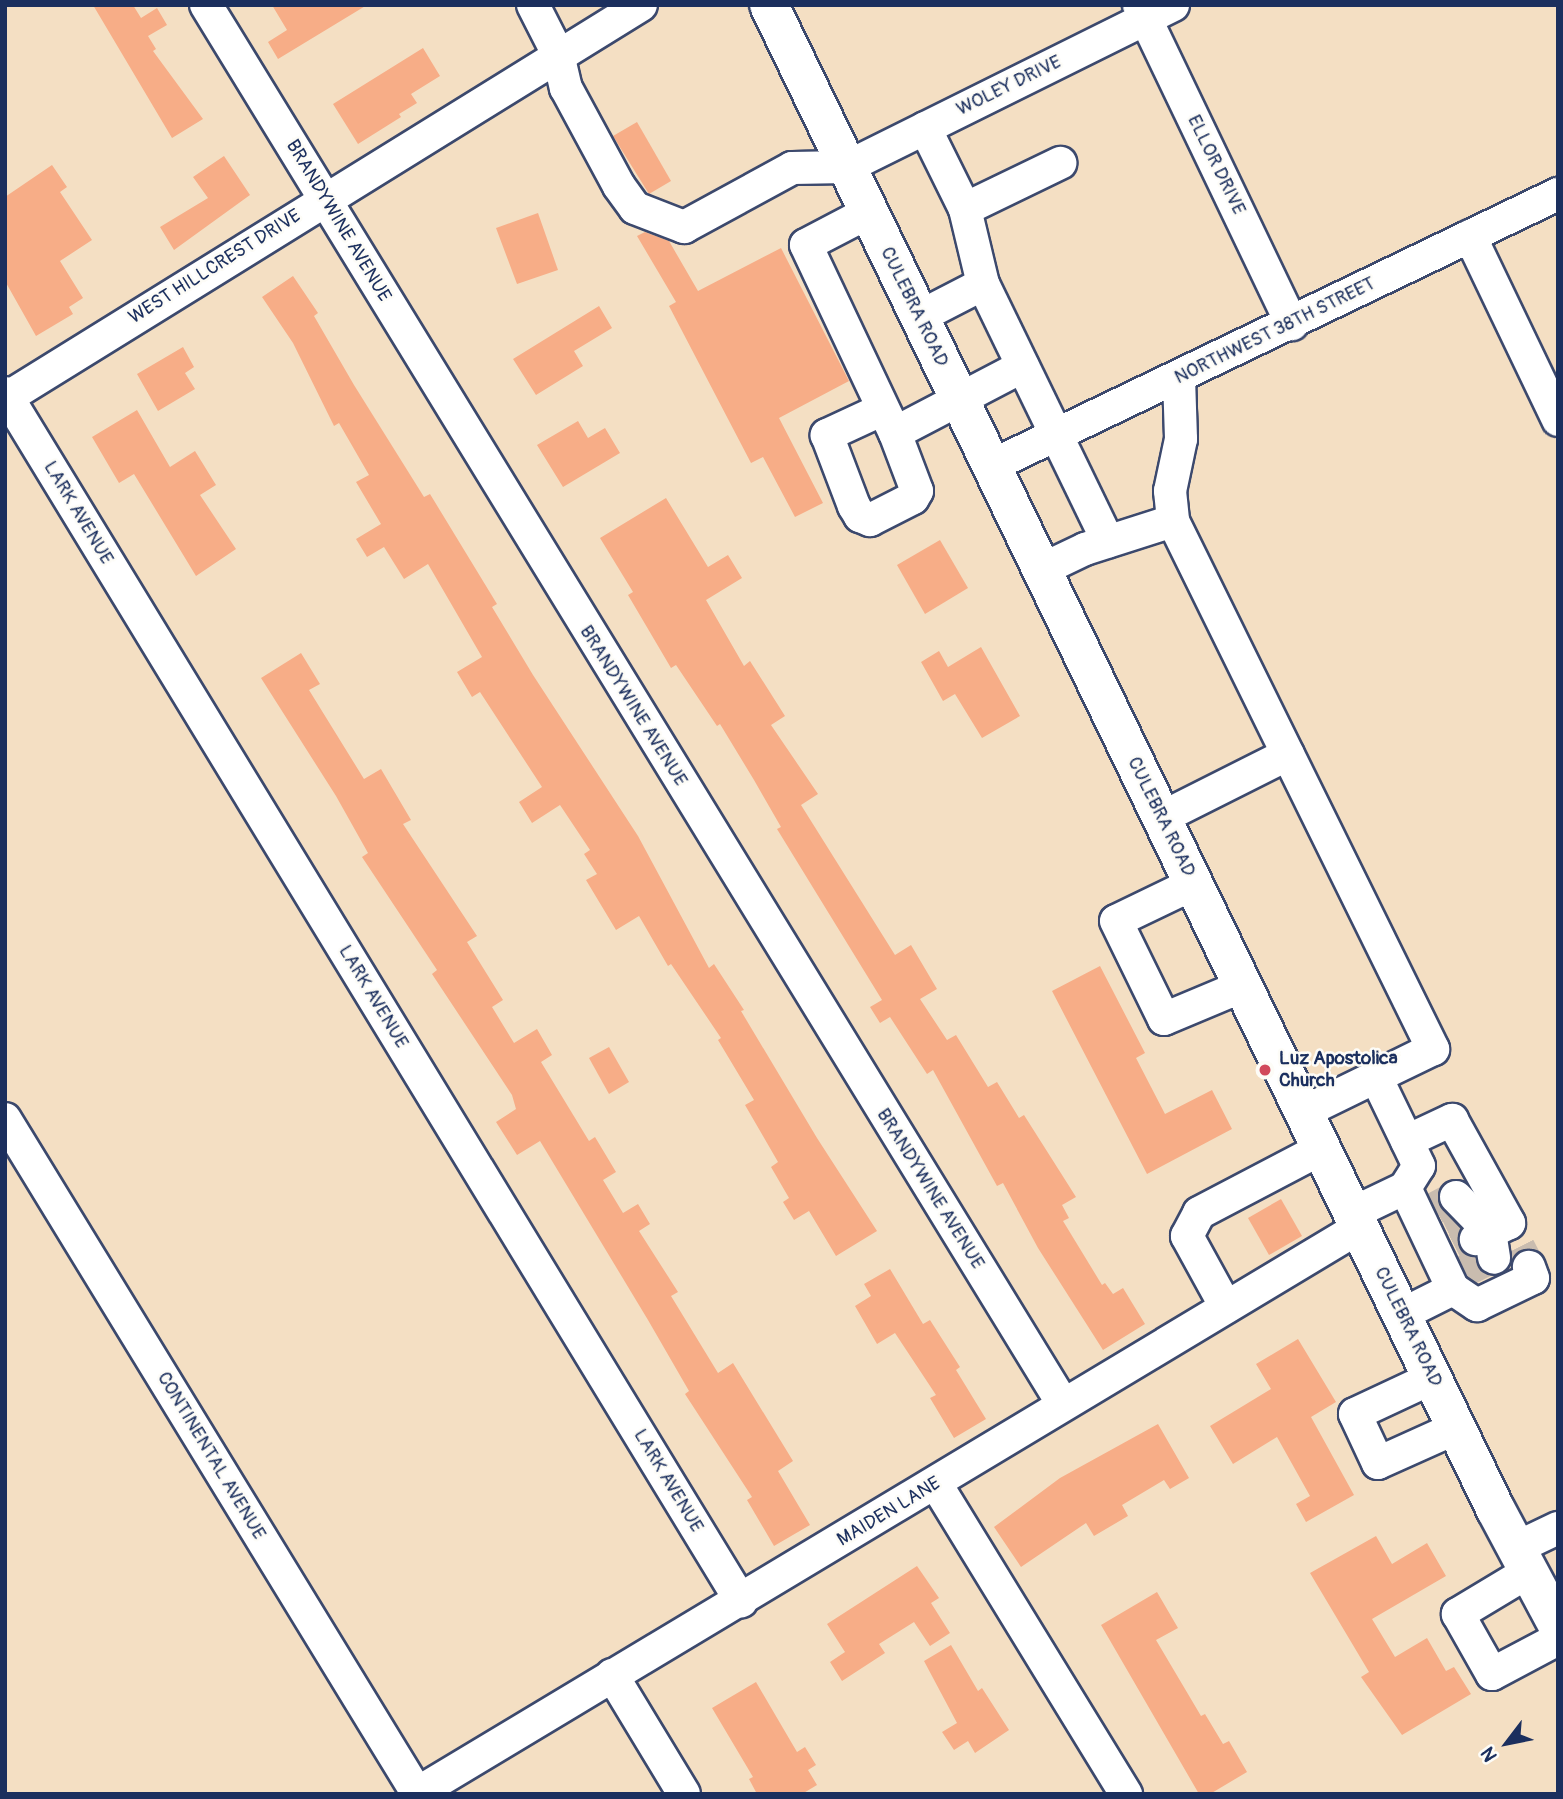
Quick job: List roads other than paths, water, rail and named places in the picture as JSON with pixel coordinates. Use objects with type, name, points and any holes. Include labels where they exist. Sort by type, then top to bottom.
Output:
[{"type":"main road","name":"CULEBRA ROAD","points":[[769,5],[1456,1428],[1558,1626]]},
{"type":"street","name":"BRANDYWINE AVENUE","points":[[206,5],[1063,1404]]},
{"type":"street","points":[[533,5],[558,54],[566,88],[619,186],[635,208],[684,228],[792,168],[847,167]]},
{"type":"street","name":"WEST HILLCREST DRIVE","points":[[6,396],[641,5]]},
{"type":"street","name":"WOLEY DRIVE","points":[[847,167],[1152,10]]},
{"type":"street","name":"ELLOR DRIVE","points":[[1152,10],[1293,324]]},
{"type":"street","points":[[925,128],[965,209],[983,284],[1108,541]]},
{"type":"street","points":[[965,209],[1060,163]]},
{"type":"street","name":"NORTHWEST 38TH STREET","points":[[991,466],[1293,324],[1558,194]]},
{"type":"street","points":[[869,212],[806,245],[888,422],[958,399],[1023,366]]},
{"type":"street","points":[[1470,236],[1558,420]]},
{"type":"street","points":[[919,317],[983,284]]},
{"type":"street","points":[[1178,378],[1181,439],[1170,491],[1173,521],[1433,1049],[1304,1112]]},
{"type":"street","name":"LARK AVENUE","points":[[6,396],[741,1601]]},
{"type":"street","points":[[1041,570],[1108,541],[1173,521]]},
{"type":"street","points":[[1161,818],[1288,754]]},
{"type":"street","points":[[1194,884],[1116,921],[1164,1019],[1243,986]]},
{"type":"street","points":[[1376,1077],[1419,1166],[1405,1188],[1473,1247]]},
{"type":"street","name":"CONTINENTAL AVENUE","points":[[5,1119],[417,1793]]},
{"type":"street","points":[[1407,1141],[1452,1120],[1473,1247]]},
{"type":"street","points":[[1226,1307],[1187,1236],[1199,1213],[1321,1149]]},
{"type":"street","name":"MAIDEN LANE","points":[[417,1793],[936,1484],[1063,1404],[1226,1307],[1405,1188]]},
{"type":"street","points":[[1401,1315],[1473,1247]]},
{"type":"street","points":[[1432,1378],[1354,1414],[1378,1463],[1456,1428]]},
{"type":"street","points":[[936,1484],[1126,1794]]},
{"type":"street","points":[[1558,1528],[1458,1614],[1492,1674],[1558,1639]]},
{"type":"street","points":[[612,1675],[684,1794]]},
{"type":"tunnel","points":[[1435,1208],[1456,1197]]},
{"type":"tunnel","points":[[1446,1228],[1467,1218]]},
{"type":"tunnel","points":[[1456,1249],[1476,1239]]},
{"type":"tunnel","points":[[1519,1247],[1529,1267]]},
{"type":"tunnel","points":[[1465,1271],[1487,1260]]},
{"type":"place","name":"Luz Apostolica Church","points":[[1265,1070]]}]
